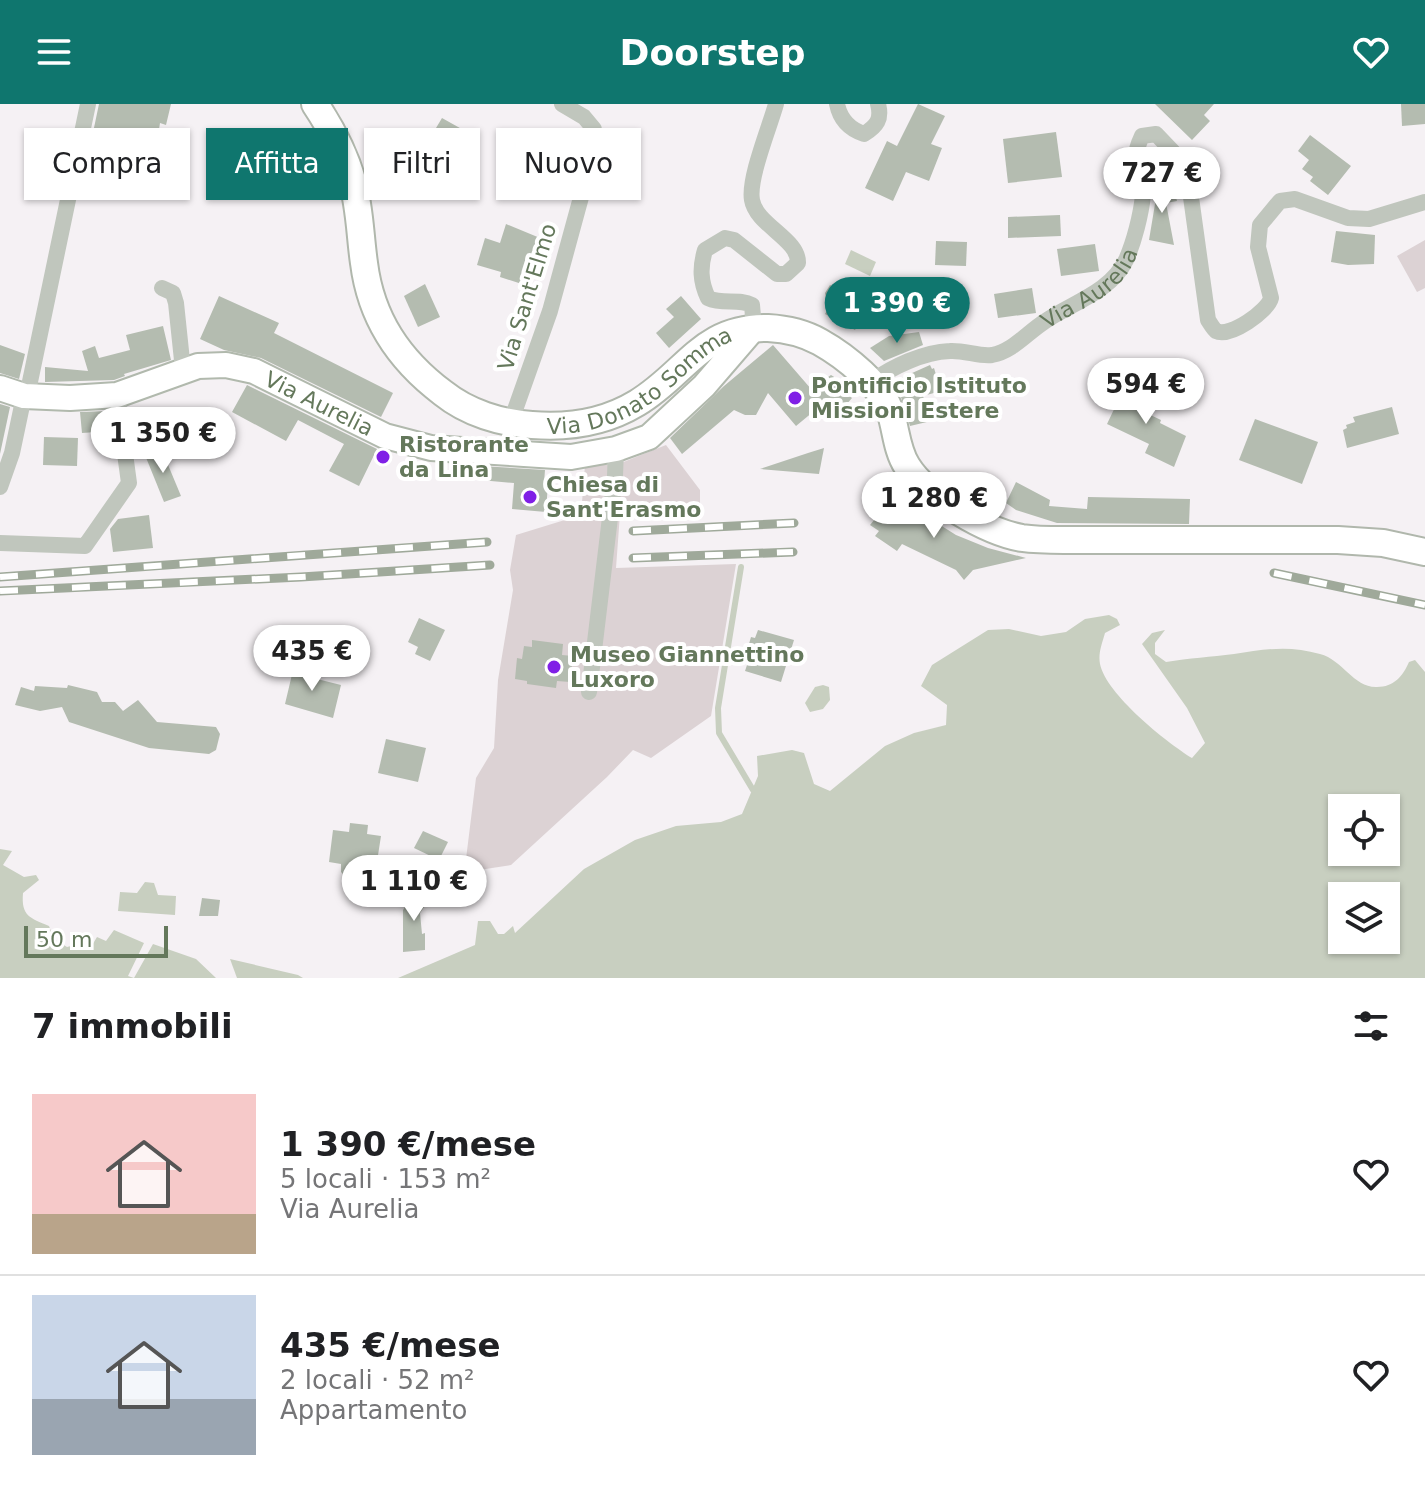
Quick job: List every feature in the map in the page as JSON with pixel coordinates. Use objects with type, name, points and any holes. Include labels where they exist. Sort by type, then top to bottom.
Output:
[{"type":"main road","name":"Via Donato Somma","points":[[315,104],[340,145],[352,182],[371,295],[378,316],[396,349],[418,373],[447,396],[510,424],[559,427],[605,419],[638,403],[705,346],[726,333],[754,328]]},
{"type":"main road","points":[[754,328],[795,331],[820,342],[846,360],[871,382],[890,409],[907,466],[930,492],[968,516],[1009,535],[1064,540],[1338,540],[1383,543],[1424,552]]},
{"type":"street","points":[[0,487],[12,453],[88,104]]},
{"type":"street","name":"Via Sant'Elmo","points":[[510,424],[550,311],[592,157],[594,129],[584,117],[562,104]]},
{"type":"street","name":"Via Donato Somma","points":[[754,328],[752,305],[745,301],[720,302],[708,298],[703,287],[701,266],[705,250],[725,238],[734,240],[777,274],[786,274],[798,263],[795,251],[757,213],[751,197],[776,104]]},
{"type":"street","points":[[837,104],[839,115],[855,131],[864,134],[876,126],[881,114],[878,104]]},
{"type":"street","name":"Via Aurelia","points":[[871,382],[907,363],[948,351],[990,356],[1009,349],[1045,321],[1094,294],[1117,274],[1129,252],[1143,194],[1134,158],[1142,136],[1156,134],[1177,156],[1186,179],[1196,222],[1208,320],[1215,331],[1236,328],[1260,314],[1270,304],[1258,247],[1260,225],[1280,201],[1295,199],[1348,218],[1369,219],[1425,202]]},
{"type":"street","points":[[162,288],[173,293],[176,303],[183,370]]},
{"type":"street","name":"Via Aurelia","points":[[0,388],[25,396],[70,398],[117,395],[183,370],[226,365],[254,371],[385,436],[431,448],[571,457],[616,449],[649,437],[713,376],[754,328]]},
{"type":"street","points":[[0,543],[85,546],[94,537],[129,483],[117,395]]},
{"type":"street","points":[[589,692],[616,449]]},
{"type":"shaded area","points":[[1425,240],[1425,288],[1417,292],[1397,256]]},
{"type":"shaded area","points":[[851,250],[876,262],[870,276],[845,264]]},
{"type":"shaded area","points":[[666,445],[700,490],[700,510],[620,514],[616,568],[736,564],[711,716],[651,758],[633,750],[511,865],[466,872],[447,887],[443,881],[466,859],[476,778],[494,748],[498,680],[513,590],[510,570],[516,535],[581,515],[585,465],[616,465]]},
{"type":"shaded area","points":[[1109,615],[1117,619],[1120,625],[1105,633],[1101,648],[1100,664],[1105,676],[1138,716],[1192,758],[1205,743],[1187,708],[1142,644],[1152,633],[1165,630],[1155,643],[1155,654],[1166,662],[1266,649],[1298,650],[1328,657],[1355,679],[1377,687],[1393,683],[1409,662],[1415,660],[1425,672],[1425,978],[398,978],[475,945],[478,921],[490,921],[498,934],[504,934],[513,926],[515,933],[584,869],[635,840],[676,826],[721,822],[742,814],[758,776],[757,756],[792,750],[804,753],[814,784],[830,791],[885,746],[914,733],[946,725],[947,705],[921,686],[932,665],[988,630],[1009,629],[1041,636],[1066,632],[1085,619]]},
{"type":"shaded area","points":[[815,687],[829,687],[830,700],[823,709],[810,712],[805,703]]},
{"type":"shaded area","points":[[0,849],[12,851],[3,865],[24,877],[36,875],[39,880],[23,893],[25,911],[49,926],[54,939],[67,947],[79,944],[91,947],[97,937],[106,941],[114,930],[144,943],[128,976],[134,978],[0,978]]},
{"type":"shaded area","points":[[145,882],[154,883],[158,895],[176,896],[175,915],[118,911],[120,892],[137,893]]},
{"type":"shaded area","points":[[153,944],[196,959],[216,978],[134,978]]},
{"type":"shaded area","points":[[230,959],[298,975],[303,978],[237,978]]},
{"type":"building","points":[[99,104],[171,104],[166,125],[160,123],[159,128],[94,128]]},
{"type":"building","points":[[918,104],[945,116],[931,144],[942,148],[929,181],[906,172],[893,201],[865,188],[887,141],[897,146]]},
{"type":"building","points":[[1155,104],[1214,104],[1204,115],[1210,121],[1192,140]]},
{"type":"building","points":[[1401,104],[1425,104],[1425,124],[1402,126]]},
{"type":"building","points":[[442,118],[460,128],[436,128]]},
{"type":"building","points":[[1056,132],[1062,177],[1008,183],[1003,139]]},
{"type":"building","points":[[1310,135],[1351,166],[1328,195],[1310,181],[1313,177],[1302,169],[1309,160],[1298,151]]},
{"type":"building","points":[[1160,177],[1164,188],[1173,186],[1177,201],[1166,203],[1174,245],[1149,240],[1154,190],[1158,189]]},
{"type":"building","points":[[1060,215],[1061,236],[1008,238],[1008,217]]},
{"type":"building","points":[[506,224],[540,238],[525,285],[500,277],[501,272],[477,265],[485,238],[500,243]]},
{"type":"building","points":[[1336,231],[1375,235],[1374,264],[1331,262]]},
{"type":"building","points":[[936,241],[967,242],[966,266],[935,265]]},
{"type":"building","points":[[1095,244],[1099,271],[1061,276],[1057,249]]},
{"type":"building","points":[[425,284],[440,317],[418,327],[404,296]]},
{"type":"building","points":[[830,285],[869,302],[855,330],[825,314],[828,309],[825,293]]},
{"type":"building","points":[[1032,288],[1036,313],[998,318],[994,294]]},
{"type":"building","points":[[947,289],[962,311],[938,327],[924,304]]},
{"type":"building","points":[[219,296],[279,323],[274,333],[393,393],[381,417],[261,358],[224,350],[200,339]]},
{"type":"building","points":[[681,296],[701,319],[669,348],[656,333],[674,317],[666,309]]},
{"type":"building","points":[[163,326],[171,360],[114,380],[45,382],[45,367],[88,371],[82,351],[95,346],[99,358],[130,350],[126,335]]},
{"type":"building","points":[[919,332],[923,345],[884,361],[870,348],[889,336]]},
{"type":"building","points":[[0,345],[25,354],[19,379],[0,373]]},
{"type":"building","name":"Pontificio Istituto Missioni Estere","points":[[773,345],[818,397],[822,381],[831,375],[839,380],[839,387],[852,398],[834,419],[825,402],[796,426],[768,393],[756,415],[745,415],[734,410],[682,454],[670,438],[724,386]]},
{"type":"building","points":[[930,365],[934,368],[941,391],[923,396],[931,421],[910,426],[901,397],[892,382]]},
{"type":"building","points":[[1127,382],[1150,392],[1142,411],[1186,436],[1174,467],[1145,453],[1149,444],[1107,424]]},
{"type":"building","points":[[247,385],[377,449],[359,486],[329,471],[344,444],[298,420],[286,441],[232,412]]},
{"type":"building","points":[[0,404],[10,407],[0,454]]},
{"type":"building","points":[[1392,407],[1399,434],[1347,448],[1343,430],[1347,428],[1346,425],[1355,422],[1353,417]]},
{"type":"building","points":[[108,411],[111,431],[82,433],[80,412]]},
{"type":"building","points":[[1255,419],[1318,442],[1302,484],[1239,460]]},
{"type":"building","points":[[44,437],[78,438],[77,466],[43,465]]},
{"type":"building","points":[[161,448],[181,496],[164,502],[145,455]]},
{"type":"building","points":[[824,448],[819,474],[760,469],[808,453]]},
{"type":"building","name":"Chiesa di Sant'Erasmo","points":[[481,466],[545,470],[544,483],[548,483],[546,512],[512,509],[514,483],[480,480]]},
{"type":"building","points":[[1016,482],[1050,500],[1049,506],[1087,509],[1088,497],[1190,499],[1189,524],[1057,523],[1016,510],[1006,503]]},
{"type":"building","points":[[894,496],[956,535],[1026,558],[973,570],[964,580],[956,570],[902,544],[897,551],[875,536],[879,531],[870,525]]},
{"type":"building","points":[[149,515],[153,548],[113,552],[110,529],[118,519]]},
{"type":"building","points":[[419,618],[445,630],[430,661],[415,654],[418,647],[408,642]]},
{"type":"building","points":[[758,630],[794,640],[781,682],[745,671],[748,662],[744,661],[751,637],[755,638]]},
{"type":"building","points":[[532,640],[563,644],[562,655],[573,656],[570,682],[557,681],[556,688],[515,679],[517,658],[522,659],[524,646],[532,647]]},
{"type":"building","points":[[294,666],[315,670],[313,678],[341,685],[333,718],[285,704]]},
{"type":"building","points":[[68,685],[97,692],[102,702],[115,702],[123,711],[138,700],[157,722],[216,727],[220,734],[216,750],[209,754],[149,748],[69,722],[62,707],[40,711],[15,705],[21,687],[34,691],[35,686],[67,688]]},
{"type":"building","points":[[386,739],[426,748],[418,782],[378,773]]},
{"type":"building","points":[[350,823],[368,825],[367,834],[381,836],[376,868],[362,866],[361,874],[353,879],[341,872],[341,864],[329,862],[333,830],[349,832]]},
{"type":"building","points":[[423,831],[448,842],[439,860],[414,848]]},
{"type":"building","points":[[417,889],[431,897],[420,913],[425,950],[403,952],[403,910]]},
{"type":"building","points":[[202,898],[220,900],[218,916],[199,916]]},
{"type":"waterway","points":[[741,567],[718,708],[719,733],[753,790]]},
{"type":"railway","points":[[633,531],[794,523]]},
{"type":"railway","points":[[0,577],[487,542]]},
{"type":"railway","points":[[633,558],[793,552]]},
{"type":"railway","points":[[0,591],[490,565]]},
{"type":"railway","points":[[1274,573],[1425,605]]},
{"type":"place","name":"Pontificio Istituto Missioni Estere","points":[[795,398]]},
{"type":"place","name":"Ristorante da Lina","points":[[383,457]]},
{"type":"place","name":"Chiesa di Sant'Erasmo","points":[[530,497]]},
{"type":"place","name":"Museo Giannettino Luxoro","points":[[554,667]]}]
